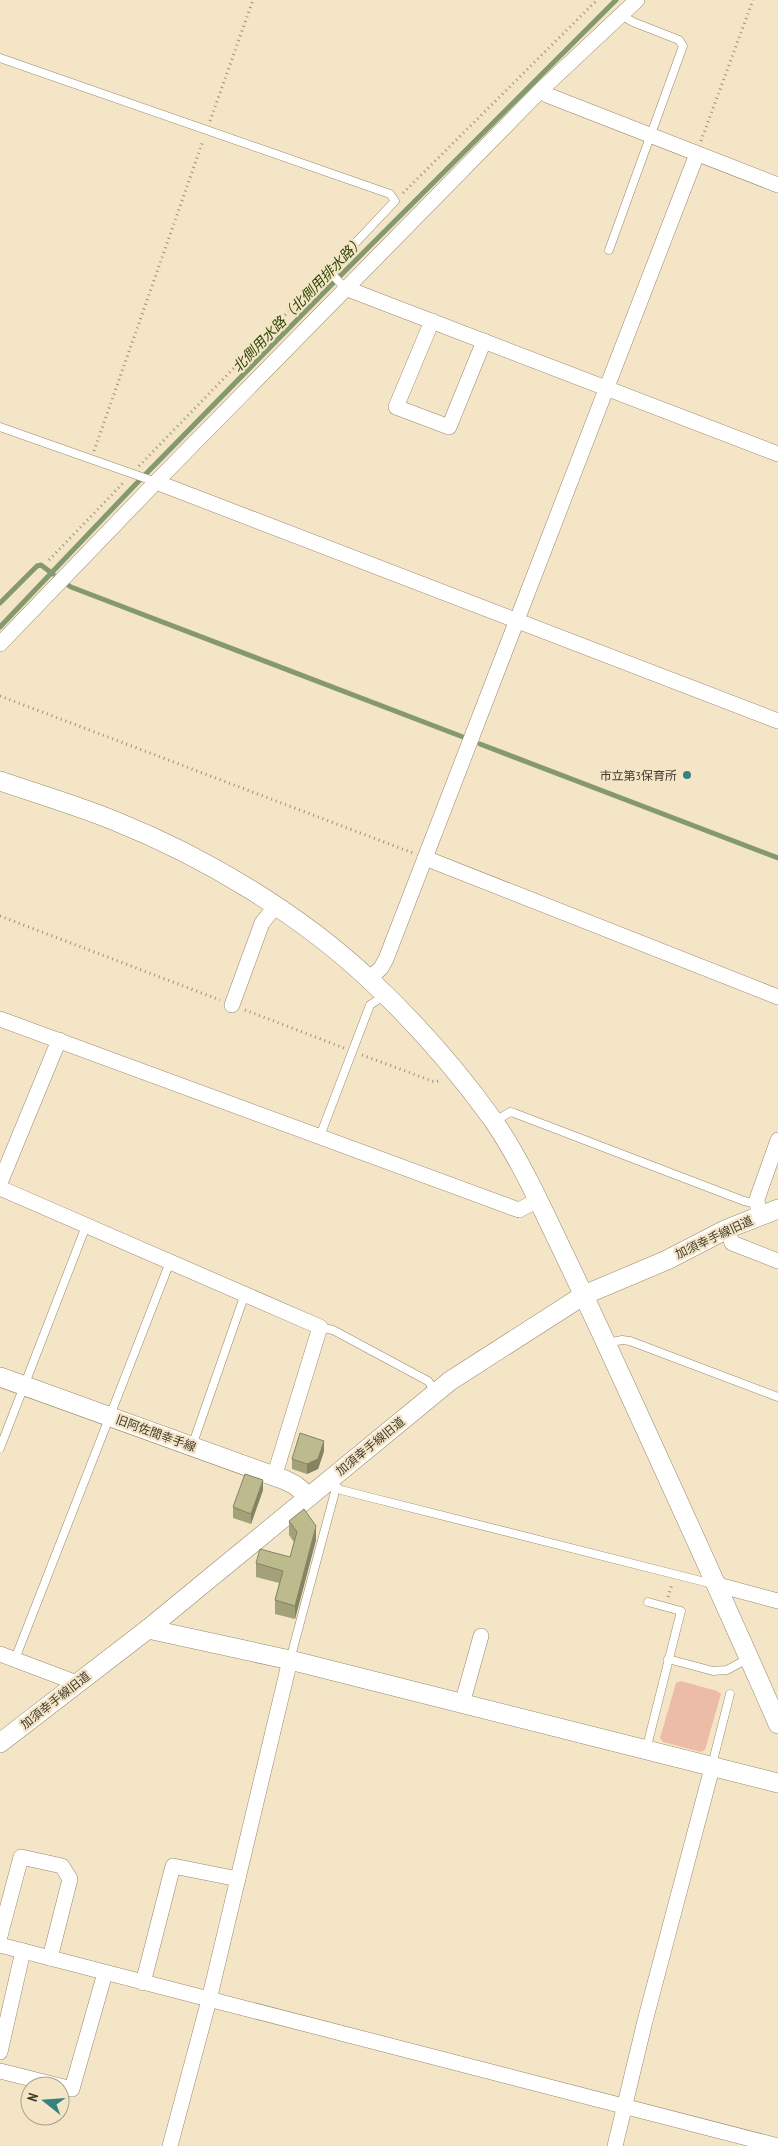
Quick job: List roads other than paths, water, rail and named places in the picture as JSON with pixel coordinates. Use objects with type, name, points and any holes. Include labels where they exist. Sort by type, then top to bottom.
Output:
[{"type":"street","points":[[0,644],[343,285],[542,89],[637,0]]},
{"type":"street","points":[[542,89],[547,95],[778,185]]},
{"type":"street","points":[[369,979],[386,959],[697,154]]},
{"type":"street","points":[[343,285],[484,342],[778,454]]},
{"type":"street","points":[[432,321],[396,407],[449,427],[484,342]]},
{"type":"street","points":[[156,482],[778,721]]},
{"type":"street","points":[[0,781],[116,822],[216,869],[319,938],[369,979],[415,1024],[456,1072],[494,1122],[538,1200],[607,1344],[718,1585],[778,1724]]},
{"type":"street","points":[[425,858],[778,997]]},
{"type":"street","points":[[232,1005],[262,923],[275,907]]},
{"type":"street","points":[[0,1019],[519,1210],[538,1200]]},
{"type":"street","points":[[0,1183],[59,1040]]},
{"type":"street","points":[[766,1209],[757,1199],[778,1140]]},
{"type":"street","points":[[0,1188],[320,1327],[274,1477]]},
{"type":"street","name":"加須幸手線旧道","points":[[0,1743],[148,1629],[308,1496],[332,1484],[436,1392],[489,1355],[584,1295],[667,1260],[766,1209]]},
{"type":"street","points":[[727,1229],[732,1243],[778,1261]]},
{"type":"street","name":"旧阿佐間幸手線","points":[[0,1377],[295,1485],[308,1496]]},
{"type":"street","points":[[718,1585],[778,1601]]},
{"type":"street","points":[[148,1629],[290,1660],[712,1768],[778,1783]]},
{"type":"street","points":[[462,1704],[481,1636]]},
{"type":"street","points":[[0,1654],[77,1683]]},
{"type":"street","points":[[170,2146],[209,2000],[290,1660]]},
{"type":"street","points":[[615,2146],[712,1768]]},
{"type":"street","points":[[0,1936],[21,1857],[62,1866],[70,1880],[50,1958]]},
{"type":"street","points":[[143,1983],[173,1866],[238,1880]]},
{"type":"street","points":[[0,1945],[778,2146]]},
{"type":"street","points":[[0,2052],[23,1951]]},
{"type":"street","points":[[0,2071],[72,2089],[105,1973]]},
{"type":"lane","points":[[609,250],[683,46],[679,40],[633,22],[621,15]]},
{"type":"lane","points":[[0,58],[390,194],[395,201],[330,272],[343,285]]},
{"type":"lane","points":[[0,427],[156,482]]},
{"type":"lane","points":[[320,1136],[370,1005],[385,995]]},
{"type":"lane","points":[[494,1122],[510,1112],[766,1209]]},
{"type":"lane","points":[[0,1448],[86,1226]]},
{"type":"lane","points":[[15,1659],[170,1262]]},
{"type":"lane","points":[[192,1446],[245,1294]]},
{"type":"lane","points":[[320,1327],[333,1330],[428,1381],[436,1392]]},
{"type":"lane","points":[[607,1344],[622,1340],[630,1341],[778,1397]]},
{"type":"lane","points":[[290,1660],[332,1484],[718,1585]]},
{"type":"lane","points":[[646,1750],[681,1611],[648,1602]]},
{"type":"lane","points":[[668,1659],[713,1671],[727,1670],[749,1658]]},
{"type":"lane","points":[[712,1768],[730,1694]]},
{"type":"waterway","name":"北側用水路（北側用排水路）","points":[[0,627],[134,486],[345,271],[616,0]]},
{"type":"waterway","points":[[0,603],[37,566],[41,565],[53,574]]},
{"type":"waterway","points":[[62,581],[71,587],[463,737]]},
{"type":"waterway","points":[[480,744],[778,858]]},
{"type":"place","name":"市立第3保育所","points":[[687,775]]}]
